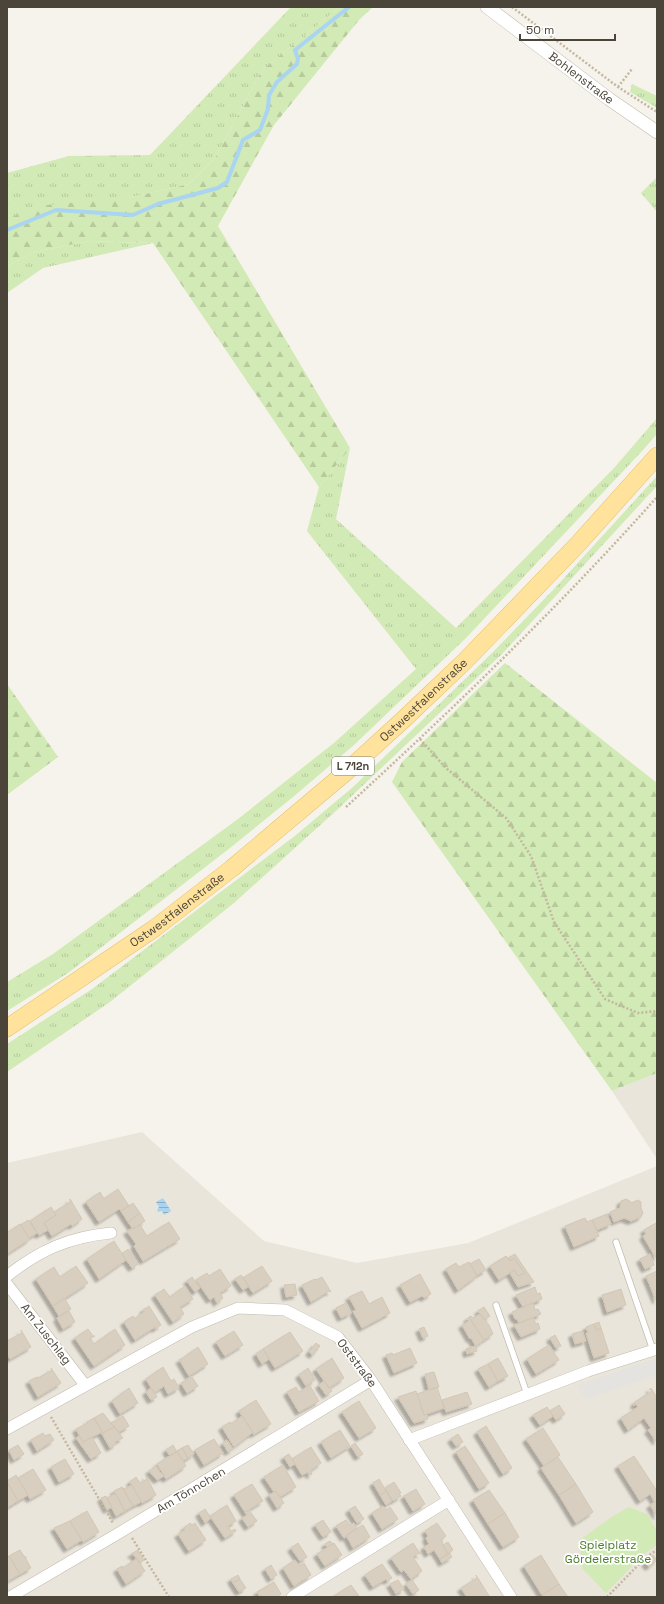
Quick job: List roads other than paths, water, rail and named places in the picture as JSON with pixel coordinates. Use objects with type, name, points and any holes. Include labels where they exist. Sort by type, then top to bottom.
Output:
[{"type":"main road","name":"Ostwestfalenstraße","points":[[7,1028],[155,928],[231,869],[346,772],[465,661],[578,544],[657,456]]},
{"type":"street","name":"Bohlenstraße","points":[[487,7],[609,99],[657,132]]},
{"type":"street","points":[[7,1276],[28,1260],[55,1246],[92,1235],[112,1233]]},
{"type":"street","name":"Am Zuschlag","points":[[7,1284],[85,1385]]},
{"type":"street","name":"Oststraße","points":[[7,1428],[192,1327],[238,1308],[285,1310],[338,1337],[371,1380],[511,1597]]},
{"type":"street","points":[[409,1440],[588,1371],[655,1349]]},
{"type":"street","name":"Am Tönnchen","points":[[10,1597],[119,1533],[371,1380]]},
{"type":"street","points":[[292,1597],[449,1500]]},
{"type":"lane","points":[[616,1242],[655,1349]]},
{"type":"lane","points":[[496,1305],[527,1394]]},
{"type":"water","points":[[163,1198],[171,1211],[164,1215],[162,1211],[158,1212],[157,1210],[159,1207],[156,1202]]},
{"type":"waterway","points":[[7,230],[56,210],[133,215],[158,204],[218,188],[227,182],[243,140],[260,130],[268,109],[269,95],[277,82],[297,64],[298,59],[295,50],[349,7]]},
{"type":"park label","name":"Spielplatz Gördelerstraße","points":[[608,1552]]}]
